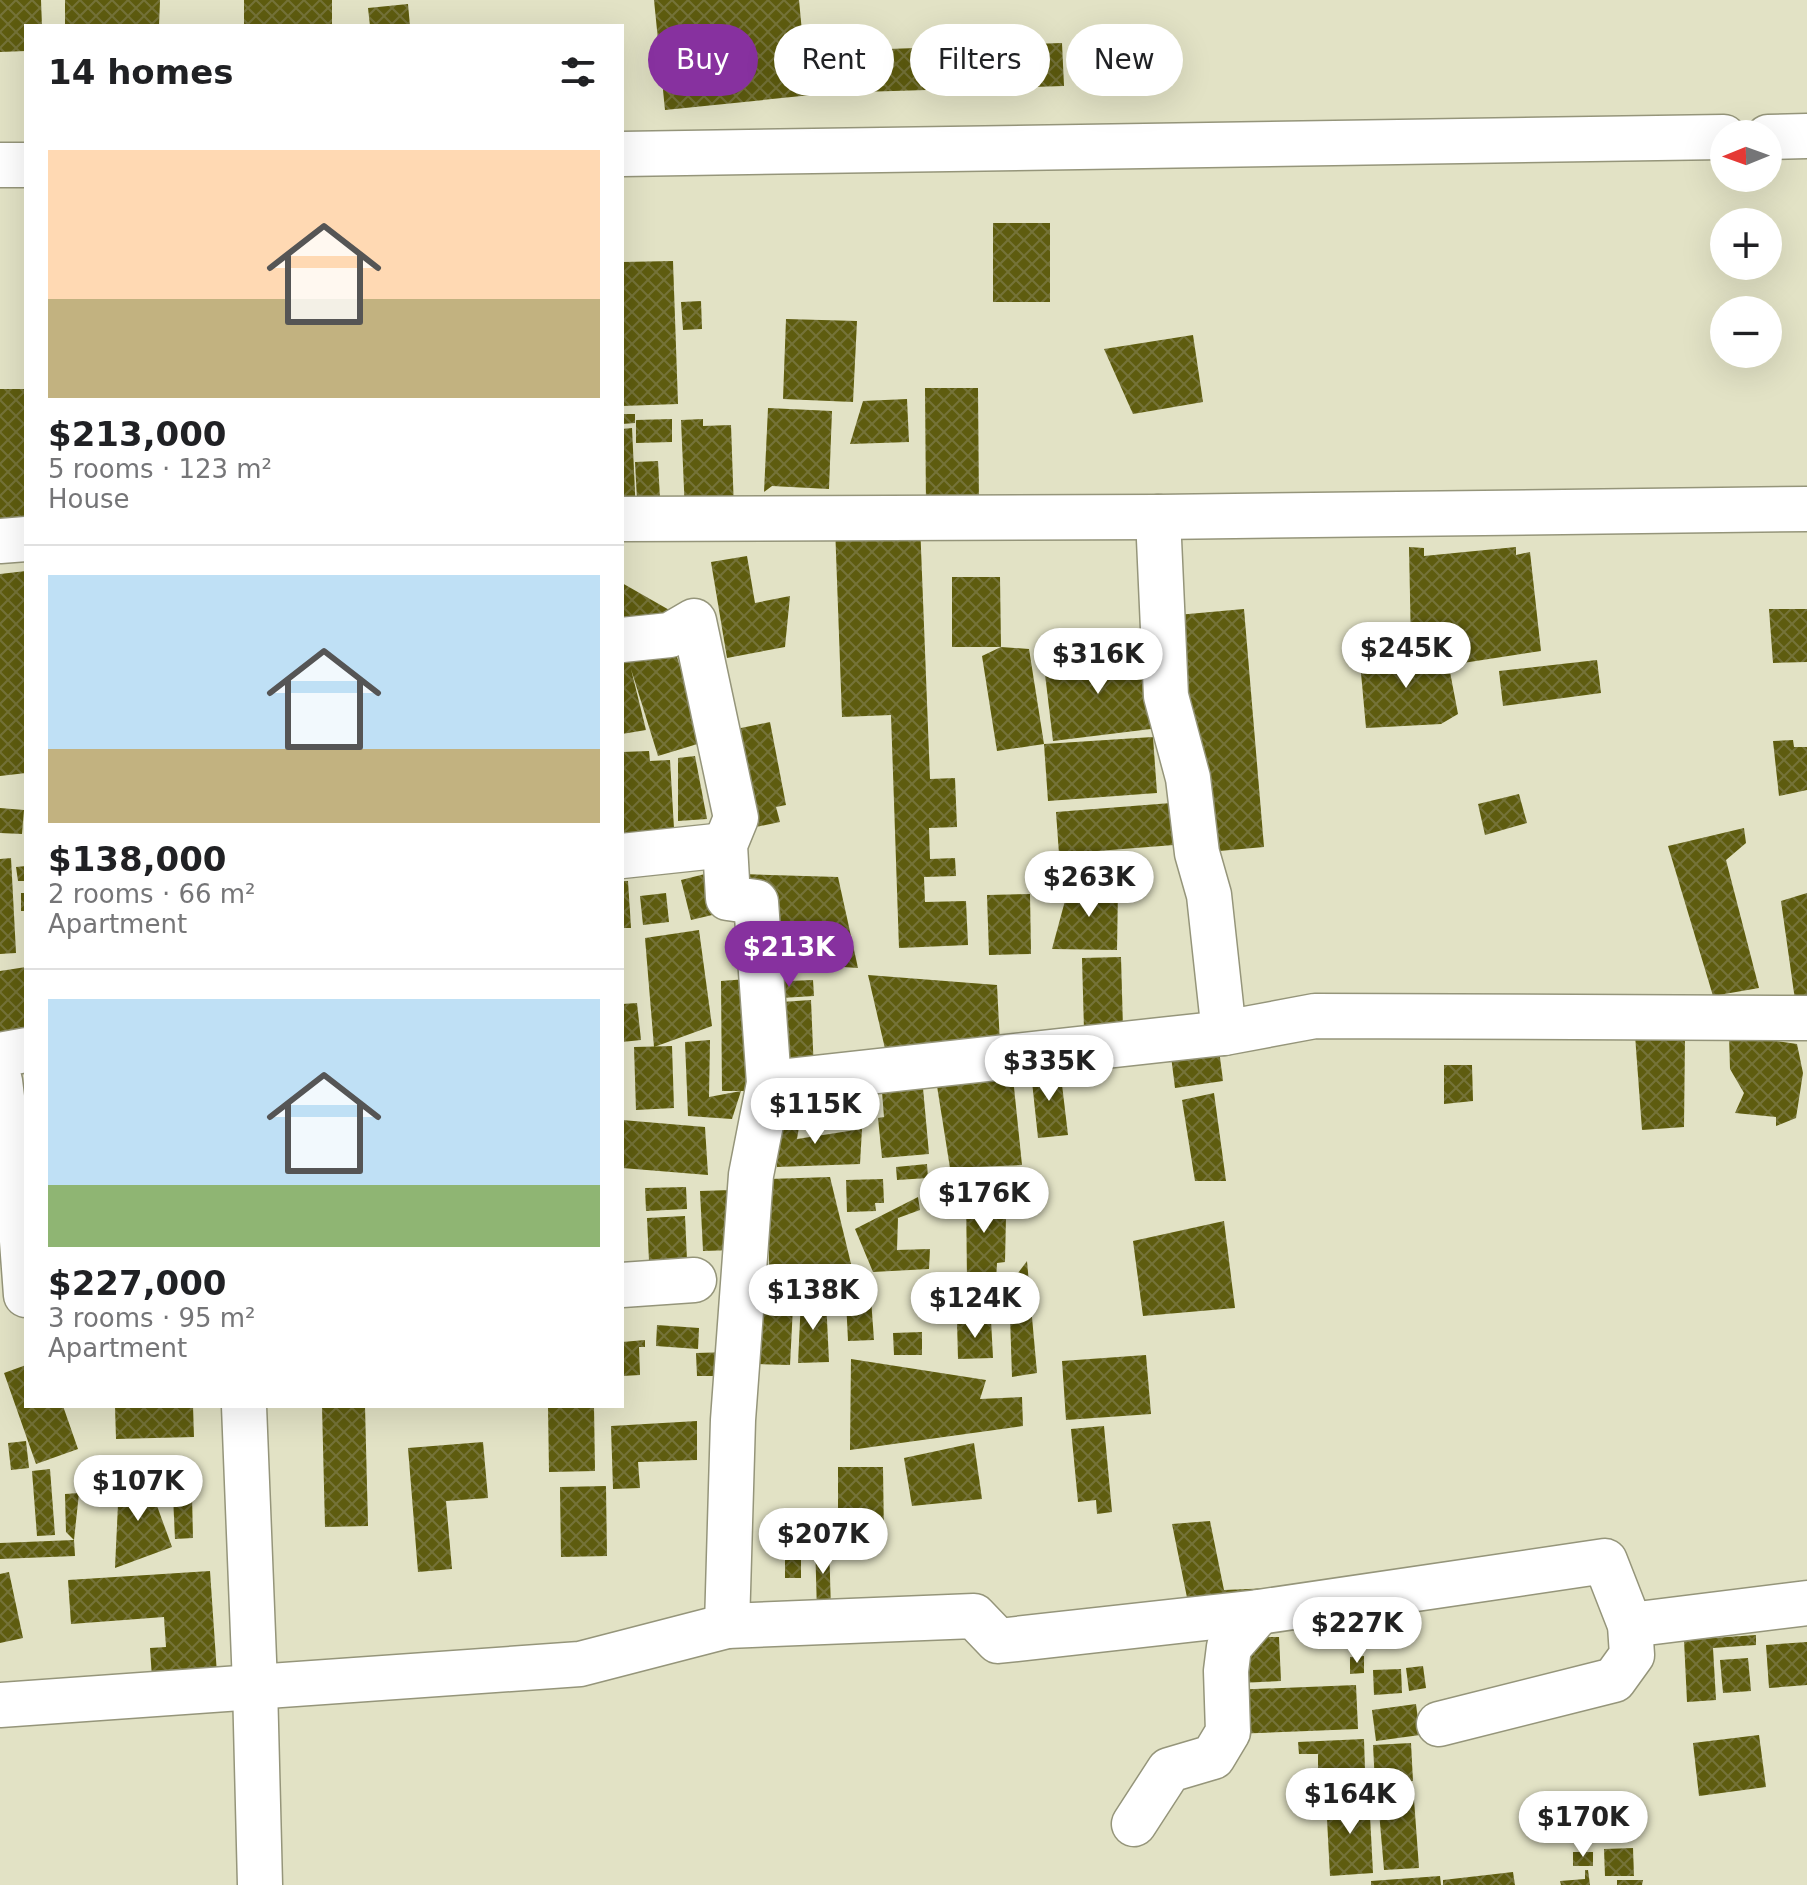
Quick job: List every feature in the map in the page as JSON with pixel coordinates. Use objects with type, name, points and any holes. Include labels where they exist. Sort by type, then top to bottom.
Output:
[{"type":"street","points":[[1782,137],[1807,136]]},
{"type":"street","points":[[624,154],[1710,137]]},
{"type":"street","points":[[0,165],[24,165]]},
{"type":"street","points":[[624,519],[1158,517],[1807,509]]},
{"type":"street","points":[[1158,517],[1166,696],[1188,778],[1197,853],[1209,895],[1224,1033]]},
{"type":"street","points":[[0,541],[24,539]]},
{"type":"street","points":[[624,640],[670,635],[694,621],[736,818],[725,845],[728,898],[756,902],[769,1083],[750,1190],[733,1420],[727,1626]]},
{"type":"street","points":[[624,856],[725,845]]},
{"type":"street","points":[[769,1083],[1224,1033],[1315,1016],[1807,1018]]},
{"type":"street","points":[[0,1055],[24,1050]]},
{"type":"street","points":[[0,1081],[11,1170],[18,1187],[24,1268]]},
{"type":"street","points":[[624,1285],[694,1280]]},
{"type":"street","points":[[244,1408],[260,1885]]},
{"type":"street","points":[[0,1705],[580,1664],[727,1626],[974,1616],[998,1641],[1259,1612],[1605,1561],[1630,1625],[1632,1655],[1614,1680],[1439,1724]]},
{"type":"street","points":[[1630,1625],[1807,1603]]},
{"type":"street","points":[[1134,1824],[1169,1770],[1213,1757],[1228,1732],[1226,1671],[1229,1647],[1259,1612]]},
{"type":"building","points":[[0,0],[41,0],[42,24],[24,24],[24,51],[0,52]]},
{"type":"building","points":[[65,0],[160,0],[159,24],[65,24]]},
{"type":"building","points":[[244,0],[332,0],[332,24],[244,24]]},
{"type":"building","points":[[654,0],[799,0],[801,24],[774,24],[774,96],[802,96],[665,110],[664,96],[758,96],[758,24],[656,24]]},
{"type":"building","points":[[408,4],[410,24],[370,24],[368,8]]},
{"type":"building","points":[[1050,43],[1062,43],[1064,86],[1050,86]]},
{"type":"building","points":[[910,48],[910,91],[894,91],[894,49]]},
{"type":"building","points":[[993,223],[1050,223],[1050,302],[993,302]]},
{"type":"building","points":[[673,261],[678,404],[624,406],[624,262]]},
{"type":"building","points":[[701,301],[702,329],[683,330],[681,302]]},
{"type":"building","points":[[786,319],[857,321],[853,402],[783,399]]},
{"type":"building","points":[[1193,335],[1203,402],[1133,414],[1104,349]]},
{"type":"building","points":[[925,388],[978,388],[979,507],[926,508]]},
{"type":"building","points":[[0,389],[24,389],[24,525],[0,526]]},
{"type":"building","points":[[907,399],[909,442],[850,444],[863,401]]},
{"type":"building","points":[[768,408],[832,411],[829,489],[772,486],[764,492]]},
{"type":"building","points":[[624,414],[635,414],[635,423],[624,424]]},
{"type":"building","points":[[672,419],[672,442],[636,443],[636,420]]},
{"type":"building","points":[[703,419],[703,426],[731,425],[734,510],[685,512],[681,420]]},
{"type":"building","points":[[632,428],[636,513],[624,514],[624,429]]},
{"type":"building","points":[[658,461],[660,499],[637,500],[635,462]]},
{"type":"building","points":[[920,523],[930,779],[955,778],[957,827],[929,828],[930,859],[955,858],[956,876],[924,877],[925,902],[966,901],[968,945],[899,948],[891,715],[842,717],[835,526]]},
{"type":"building","points":[[1409,547],[1424,548],[1424,556],[1516,547],[1516,555],[1530,552],[1541,651],[1463,663],[1463,646],[1411,646]]},
{"type":"building","points":[[747,556],[755,603],[790,596],[785,647],[727,658],[711,562]]},
{"type":"building","points":[[24,571],[24,773],[0,776],[0,574]]},
{"type":"building","points":[[952,577],[1000,577],[1001,647],[952,647]]},
{"type":"building","points":[[624,584],[678,615],[624,622]]},
{"type":"building","points":[[1244,609],[1264,847],[1197,853],[1177,615]]},
{"type":"building","points":[[1769,609],[1807,609],[1807,662],[1773,663]]},
{"type":"building","points":[[670,635],[704,742],[658,756],[631,669],[646,730],[624,734],[624,646]]},
{"type":"building","points":[[1001,647],[1029,649],[1044,744],[997,751],[982,656]]},
{"type":"building","points":[[1042,649],[1151,667],[1159,728],[1053,741]]},
{"type":"building","points":[[1359,651],[1384,651],[1391,657],[1447,656],[1458,714],[1441,724],[1366,728]]},
{"type":"building","points":[[1597,660],[1601,693],[1503,706],[1499,671]]},
{"type":"building","points":[[770,722],[786,805],[776,807],[780,822],[756,827],[736,729]]},
{"type":"building","points":[[1153,737],[1157,793],[1048,801],[1044,744]]},
{"type":"building","points":[[1793,740],[1794,747],[1807,747],[1807,790],[1779,796],[1773,741]]},
{"type":"building","points":[[649,751],[650,761],[670,760],[674,828],[666,828],[667,843],[624,845],[624,752]]},
{"type":"building","points":[[695,756],[707,819],[678,821],[678,758]]},
{"type":"building","points":[[1519,794],[1527,823],[1485,835],[1478,804]]},
{"type":"building","points":[[1171,803],[1174,845],[1059,854],[1056,812]]},
{"type":"building","points":[[0,808],[24,810],[22,834],[0,833]]},
{"type":"building","points":[[1744,828],[1746,843],[1726,860],[1759,988],[1713,996],[1668,846]]},
{"type":"building","points":[[11,858],[16,953],[0,954],[0,859]]},
{"type":"building","points":[[24,866],[24,881],[18,881],[16,867]]},
{"type":"building","points":[[713,872],[725,912],[691,920],[681,880]]},
{"type":"building","points":[[742,874],[838,877],[858,968],[784,963]]},
{"type":"building","points":[[624,881],[628,881],[631,928],[624,928]]},
{"type":"building","points":[[1069,886],[1118,886],[1117,950],[1052,949]]},
{"type":"building","points":[[21,893],[24,893],[24,911],[21,911]]},
{"type":"building","points":[[666,893],[669,922],[643,925],[640,896]]},
{"type":"building","points":[[1807,893],[1807,1007],[1796,1007],[1781,901]]},
{"type":"building","points":[[1030,894],[1031,954],[989,955],[987,895]]},
{"type":"building","points":[[699,930],[712,1026],[654,1047],[645,938]]},
{"type":"building","points":[[1121,957],[1123,1028],[1084,1030],[1082,958]]},
{"type":"building","points":[[24,967],[24,1038],[0,1042],[0,971]]},
{"type":"building","points":[[868,975],[997,985],[1000,1044],[886,1053]]},
{"type":"building","points":[[747,979],[760,1091],[722,1091],[721,981]]},
{"type":"building","points":[[813,980],[814,996],[765,999],[764,982]]},
{"type":"building","points":[[811,1000],[814,1072],[771,1072],[766,1003]]},
{"type":"building","points":[[637,1003],[641,1040],[624,1042],[624,1004]]},
{"type":"building","points":[[1729,1034],[1797,1044],[1803,1073],[1796,1118],[1776,1126],[1776,1117],[1735,1113],[1744,1093],[1730,1069]]},
{"type":"building","points":[[1635,1035],[1685,1036],[1684,1127],[1642,1130]]},
{"type":"building","points":[[710,1040],[709,1097],[741,1091],[732,1119],[688,1116],[685,1042]]},
{"type":"building","points":[[672,1046],[674,1108],[636,1110],[634,1047]]},
{"type":"building","points":[[1219,1050],[1223,1081],[1175,1088],[1171,1056]]},
{"type":"building","points":[[1444,1065],[1472,1065],[1473,1101],[1444,1104]]},
{"type":"building","points":[[1012,1068],[1022,1165],[950,1168],[937,1086]]},
{"type":"building","points":[[1060,1068],[1068,1135],[1038,1138],[1031,1072]]},
{"type":"building","points":[[923,1088],[929,1154],[882,1158],[878,1118],[884,1117],[882,1092]]},
{"type":"building","points":[[1214,1093],[1226,1181],[1195,1181],[1182,1100]]},
{"type":"building","points":[[869,1098],[870,1116],[846,1117],[845,1100]]},
{"type":"building","points":[[822,1108],[839,1108],[839,1126],[822,1126]]},
{"type":"building","points":[[802,1109],[797,1139],[862,1129],[860,1164],[777,1167],[776,1119]]},
{"type":"building","points":[[624,1120],[705,1127],[708,1175],[624,1168]]},
{"type":"building","points":[[927,1164],[928,1178],[897,1180],[896,1167]]},
{"type":"building","points":[[830,1177],[852,1268],[769,1268],[769,1179]]},
{"type":"building","points":[[883,1179],[884,1203],[875,1203],[876,1211],[847,1212],[846,1180]]},
{"type":"building","points":[[1006,1185],[1007,1194],[990,1196],[991,1218],[1006,1216],[1005,1262],[997,1263],[996,1281],[967,1281],[966,1190]]},
{"type":"building","points":[[686,1187],[687,1209],[646,1211],[645,1188]]},
{"type":"building","points":[[731,1190],[734,1250],[703,1251],[700,1191]]},
{"type":"building","points":[[918,1197],[920,1210],[898,1218],[897,1250],[930,1249],[929,1269],[873,1272],[855,1229]]},
{"type":"building","points":[[685,1216],[687,1260],[649,1261],[647,1218]]},
{"type":"building","points":[[1224,1221],[1235,1308],[1143,1316],[1133,1241]]},
{"type":"building","points":[[1027,1261],[1037,1373],[1012,1377],[1009,1285]]},
{"type":"building","points":[[762,1286],[794,1287],[790,1365],[757,1364]]},
{"type":"building","points":[[801,1299],[826,1299],[829,1362],[798,1363]]},
{"type":"building","points":[[871,1299],[874,1340],[848,1341],[846,1300]]},
{"type":"building","points":[[991,1320],[993,1358],[958,1359],[957,1321]]},
{"type":"building","points":[[657,1325],[699,1328],[698,1349],[656,1346]]},
{"type":"building","points":[[922,1332],[922,1355],[894,1355],[893,1333]]},
{"type":"building","points":[[645,1340],[645,1347],[639,1347],[640,1375],[624,1376],[624,1342]]},
{"type":"building","points":[[731,1352],[731,1376],[697,1376],[696,1353]]},
{"type":"building","points":[[1146,1355],[1151,1414],[1066,1420],[1062,1361]]},
{"type":"building","points":[[851,1359],[986,1380],[980,1399],[1022,1397],[1023,1426],[850,1450]]},
{"type":"building","points":[[24,1366],[24,1408],[64,1408],[78,1449],[36,1464],[4,1373]]},
{"type":"building","points":[[115,1408],[193,1408],[194,1437],[116,1439]]},
{"type":"building","points":[[322,1408],[365,1408],[368,1526],[325,1527]]},
{"type":"building","points":[[548,1408],[594,1408],[595,1471],[549,1472]]},
{"type":"building","points":[[697,1421],[697,1460],[638,1462],[640,1488],[613,1489],[611,1426]]},
{"type":"building","points":[[1104,1426],[1112,1512],[1097,1514],[1096,1500],[1078,1502],[1071,1429]]},
{"type":"building","points":[[26,1441],[29,1468],[11,1470],[8,1443]]},
{"type":"building","points":[[483,1442],[488,1498],[446,1501],[452,1569],[418,1572],[408,1448]]},
{"type":"building","points":[[974,1443],[982,1499],[912,1506],[904,1458]]},
{"type":"building","points":[[838,1467],[883,1467],[884,1537],[838,1537]]},
{"type":"building","points":[[50,1469],[55,1535],[37,1536],[32,1471]]},
{"type":"building","points":[[145,1473],[172,1547],[115,1568],[119,1483]]},
{"type":"building","points":[[606,1486],[607,1556],[561,1557],[560,1487]]},
{"type":"building","points":[[79,1493],[74,1540],[66,1532],[65,1494]]},
{"type":"building","points":[[173,1496],[192,1496],[193,1538],[175,1539]]},
{"type":"building","points":[[1210,1521],[1224,1590],[1273,1588],[1273,1609],[1191,1617],[1172,1524]]},
{"type":"building","points":[[74,1540],[75,1556],[0,1559],[0,1543]]},
{"type":"building","points":[[815,1540],[829,1540],[831,1612],[817,1612]]},
{"type":"building","points":[[785,1549],[801,1549],[801,1578],[785,1578]]},
{"type":"building","points":[[210,1571],[217,1674],[152,1678],[150,1648],[166,1647],[164,1617],[71,1624],[68,1580]]},
{"type":"building","points":[[9,1572],[23,1638],[0,1643],[0,1574]]},
{"type":"building","points":[[1396,1614],[1400,1643],[1372,1647],[1368,1616]]},
{"type":"building","points":[[1756,1635],[1756,1645],[1713,1648],[1716,1700],[1687,1702],[1684,1640]]},
{"type":"building","points":[[1253,1637],[1279,1637],[1281,1681],[1239,1683]]},
{"type":"building","points":[[1807,1642],[1807,1685],[1769,1688],[1766,1645]]},
{"type":"building","points":[[1364,1656],[1364,1673],[1350,1674],[1350,1657]]},
{"type":"building","points":[[1748,1658],[1751,1691],[1723,1693],[1720,1660]]},
{"type":"building","points":[[1423,1666],[1426,1688],[1409,1691],[1406,1668]]},
{"type":"building","points":[[1401,1669],[1402,1693],[1374,1695],[1373,1670]]},
{"type":"building","points":[[1356,1685],[1358,1729],[1233,1734],[1231,1690]]},
{"type":"building","points":[[1416,1704],[1420,1735],[1376,1741],[1372,1710]]},
{"type":"building","points":[[1759,1735],[1766,1787],[1699,1796],[1693,1743]]},
{"type":"building","points":[[1364,1739],[1365,1770],[1318,1772],[1318,1754],[1299,1754],[1298,1742]]},
{"type":"building","points":[[1411,1743],[1413,1781],[1375,1783],[1373,1745]]},
{"type":"building","points":[[1413,1786],[1419,1868],[1384,1870],[1377,1788]]},
{"type":"building","points":[[1369,1797],[1373,1873],[1330,1876],[1326,1800]]},
{"type":"building","points":[[1633,1848],[1634,1876],[1605,1876],[1604,1849]]},
{"type":"building","points":[[1573,1852],[1593,1852],[1593,1866],[1573,1866]]},
{"type":"building","points":[[1585,1870],[1588,1870],[1590,1885],[1561,1885],[1560,1881],[1585,1879]]},
{"type":"building","points":[[1513,1872],[1515,1885],[1443,1885],[1443,1880]]},
{"type":"building","points":[[1440,1876],[1441,1885],[1371,1885],[1371,1881]]},
{"type":"building","points":[[1617,1880],[1643,1880],[1642,1885],[1617,1885]]}]
